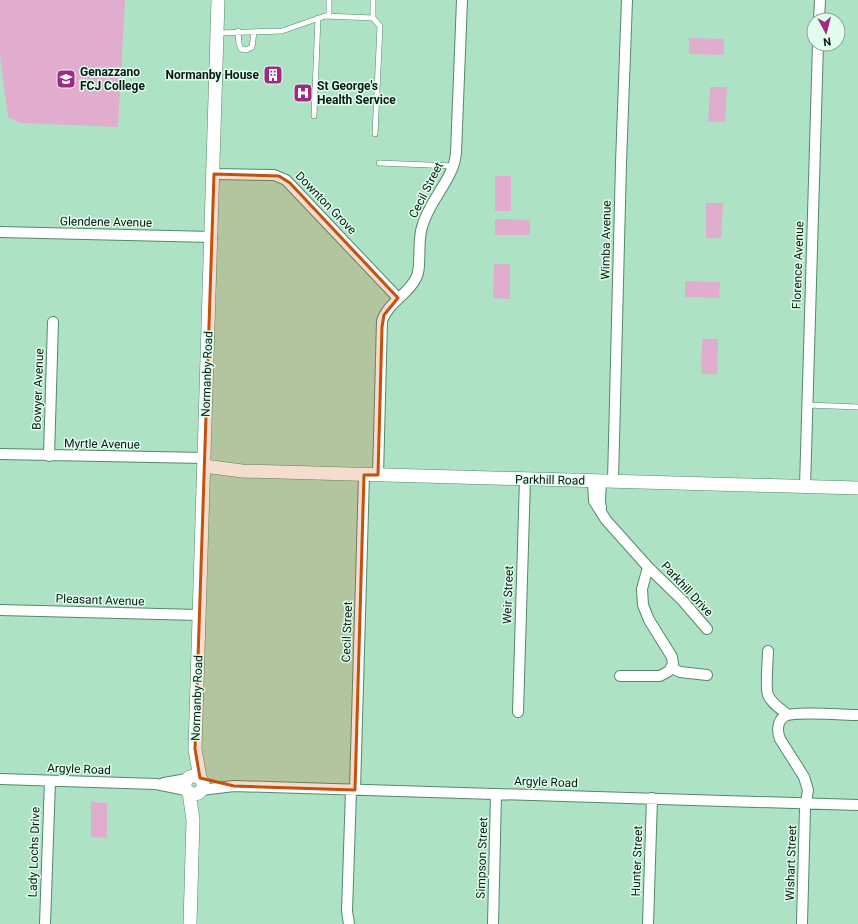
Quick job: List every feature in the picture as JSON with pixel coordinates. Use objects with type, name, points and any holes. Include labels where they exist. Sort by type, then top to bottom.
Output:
[{"type":"street","name":"Normanby Road","points":[[190,924],[214,174],[218,0]]},
{"type":"street","name":"Cecil Street","points":[[378,475],[382,321],[387,311],[416,278],[418,271],[419,237],[423,222],[429,207],[454,166],[462,0]]},
{"type":"street","name":"Wimba Avenue","points":[[602,481],[620,163],[627,0]]},
{"type":"street","points":[[819,12],[820,0]]},
{"type":"street","name":"Florence Avenue","points":[[805,486],[806,405],[818,52]]},
{"type":"street","name":"Downton Grove","points":[[214,174],[274,175],[286,180],[398,298]]},
{"type":"street","name":"Glendene Avenue","points":[[0,232],[212,237]]},
{"type":"street","name":"Bowyer Avenue","points":[[49,456],[53,322]]},
{"type":"street","name":"Myrtle Avenue","points":[[0,454],[204,467]]},
{"type":"street","name":"Parkhill Road","points":[[204,467],[242,472],[858,488]]},
{"type":"street","name":"Cecil Street","points":[[349,924],[347,911],[353,790],[364,474]]},
{"type":"street","name":"Weir Street","points":[[518,712],[525,479]]},
{"type":"street","name":"Parkhill Drive","points":[[602,481],[600,501],[602,512],[617,533],[683,601],[707,629]]},
{"type":"street","name":"Parkhill Drive","points":[[648,566],[642,590],[643,605],[649,620],[672,657],[672,668]]},
{"type":"street","name":"Pleasant Avenue","points":[[0,610],[199,615]]},
{"type":"street","points":[[768,651],[768,696],[788,715],[858,715]]},
{"type":"street","points":[[620,676],[660,676],[669,672],[672,668],[680,672],[707,675]]},
{"type":"street","name":"Wishart Street","points":[[788,715],[780,721],[778,729],[779,735],[807,783],[808,790],[805,809],[802,924]]},
{"type":"street","name":"Argyle Road","points":[[0,779],[858,804]]},
{"type":"street","name":"Lady Lochs Drive","points":[[45,924],[50,781]]},
{"type":"street","name":"Simpson Street","points":[[493,924],[496,794]]},
{"type":"street","name":"Hunter Street","points":[[648,924],[652,798]]},
{"type":"lane","points":[[329,0],[329,16]]},
{"type":"lane","points":[[372,18],[373,0]]},
{"type":"lane","points":[[217,33],[238,31],[282,31],[318,18],[329,16],[372,18],[380,26],[375,134]]},
{"type":"lane","points":[[314,116],[318,18]]},
{"type":"lane","points":[[238,31],[240,47],[243,50],[252,47],[254,32]]},
{"type":"lane","points":[[379,163],[454,166]]},
{"type":"lane","points":[[806,405],[858,407]]},
{"type":"highlighted area","points":[[214,174],[279,176],[290,183],[398,298],[384,315],[382,327],[378,475],[364,475],[355,790],[234,786],[200,778],[195,749]]},
{"type":"shaded area","name":"Genazzano FCJ College","points":[[0,0],[125,0],[118,127],[20,123],[8,117],[0,56]]},
{"type":"shaded area","points":[[689,38],[724,39],[724,55],[689,54]]},
{"type":"shaded area","points":[[710,87],[727,87],[725,122],[708,122]]},
{"type":"shaded area","points":[[495,176],[511,176],[511,211],[495,211]]},
{"type":"shaded area","points":[[706,203],[723,203],[721,238],[706,238]]},
{"type":"shaded area","points":[[495,219],[530,220],[530,235],[495,235]]},
{"type":"shaded area","points":[[494,264],[510,264],[510,299],[493,298]]},
{"type":"shaded area","points":[[685,281],[720,282],[719,298],[685,297]]},
{"type":"shaded area","points":[[702,339],[718,339],[717,374],[701,374]]},
{"type":"shaded area","points":[[91,802],[107,803],[107,838],[91,837]]},
{"type":"place","name":"Normanby House","points":[[273,75]]},
{"type":"place","name":"Genazzano FCJ College","points":[[66,79]]},
{"type":"place","name":"St George's Health Service","points":[[303,93]]}]
